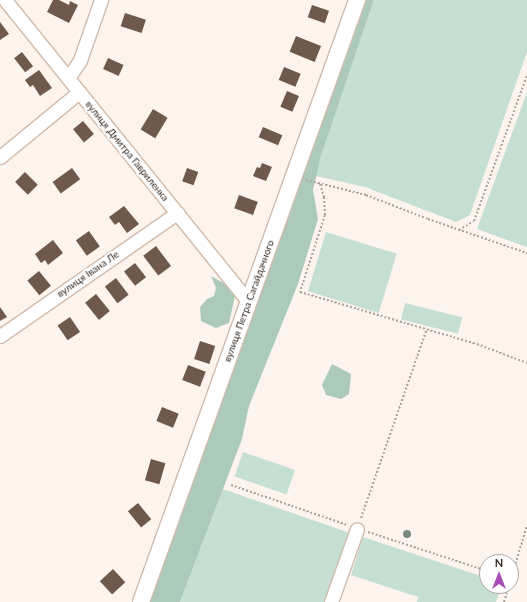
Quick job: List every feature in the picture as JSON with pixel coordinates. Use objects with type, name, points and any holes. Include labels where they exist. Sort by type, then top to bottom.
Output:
[{"type":"street","name":"вулиця Дмитра Гавриленка","points":[[5,0],[248,301]]},
{"type":"street","points":[[68,78],[80,60],[101,0]]},
{"type":"street","name":"вулиця Петра Сагайдачного","points":[[141,602],[357,0]]},
{"type":"street","points":[[0,157],[79,92]]},
{"type":"street","name":"вулиця Івана Ле","points":[[0,336],[177,213]]},
{"type":"street","points":[[331,602],[357,529]]},
{"type":"path","points":[[459,230],[474,221],[527,75]]},
{"type":"path","points":[[294,176],[366,195],[459,230],[527,253]]},
{"type":"path","points":[[320,184],[324,197],[325,215],[300,292],[477,344],[527,363]]},
{"type":"path","points":[[357,529],[427,329]]},
{"type":"path","points":[[518,554],[527,524]]},
{"type":"green space","points":[[361,0],[374,0],[321,156],[313,190],[318,219],[298,284],[249,406],[242,439],[180,602],[149,602]]},
{"type":"green space","points":[[374,0],[527,0],[527,52],[470,215],[456,222],[365,187],[316,176],[321,156]]},
{"type":"green space","points":[[527,92],[527,247],[477,229]]},
{"type":"green space","points":[[326,232],[397,254],[379,313],[308,291]]},
{"type":"green space","points":[[211,276],[225,284],[235,296],[229,323],[216,328],[201,321],[200,307],[207,299],[214,296],[216,288]]},
{"type":"green space","points":[[405,303],[462,317],[458,334],[401,319]]},
{"type":"green space","points":[[332,364],[351,374],[349,394],[341,399],[326,395],[322,385]]},
{"type":"green space","points":[[243,452],[295,470],[287,494],[235,477]]},
{"type":"green space","points":[[223,489],[350,533],[325,602],[180,602]]},
{"type":"green space","points":[[363,537],[479,575],[479,594],[498,594],[496,602],[417,602],[418,597],[351,575]]},
{"type":"building","points":[[53,0],[59,0],[69,5],[70,1],[78,5],[69,23],[47,12]]},
{"type":"building","points":[[312,5],[329,11],[325,23],[308,17]]},
{"type":"building","points":[[125,13],[146,20],[142,33],[121,26]]},
{"type":"building","points":[[0,22],[9,34],[0,40]]},
{"type":"building","points":[[296,36],[321,46],[315,62],[290,52]]},
{"type":"building","points":[[22,52],[33,66],[25,72],[14,58]]},
{"type":"building","points":[[108,58],[124,65],[119,76],[103,69]]},
{"type":"building","points":[[284,67],[301,74],[295,87],[279,80]]},
{"type":"building","points":[[39,70],[52,88],[40,96],[33,85],[30,87],[25,80]]},
{"type":"building","points":[[287,91],[299,96],[292,112],[280,107]]},
{"type":"building","points":[[153,109],[168,118],[155,138],[141,130]]},
{"type":"building","points":[[83,121],[94,134],[84,142],[73,129]]},
{"type":"building","points":[[263,127],[282,135],[278,145],[259,137]]},
{"type":"building","points":[[262,163],[272,167],[266,181],[253,176],[257,167],[260,168]]},
{"type":"building","points":[[72,168],[80,179],[61,193],[53,182]]},
{"type":"building","points":[[187,168],[198,172],[193,185],[182,181]]},
{"type":"building","points":[[25,172],[38,185],[28,195],[15,182]]},
{"type":"building","points":[[239,195],[258,202],[253,215],[234,208]]},
{"type":"building","points":[[124,206],[139,224],[127,233],[119,222],[115,225],[109,217]]},
{"type":"building","points":[[89,231],[100,247],[87,256],[76,240]]},
{"type":"building","points":[[53,240],[63,253],[48,265],[45,260],[41,263],[35,254]]},
{"type":"building","points":[[156,246],[171,266],[158,276],[143,256]]},
{"type":"building","points":[[135,263],[146,277],[135,286],[124,272]]},
{"type":"building","points":[[39,271],[51,286],[39,295],[27,280]]},
{"type":"building","points":[[116,278],[129,295],[117,303],[105,286]]},
{"type":"building","points":[[96,294],[110,311],[99,320],[85,303]]},
{"type":"building","points":[[0,307],[7,317],[0,321]]},
{"type":"building","points":[[70,317],[80,332],[68,340],[58,325]]},
{"type":"building","points":[[200,341],[215,346],[209,364],[194,359]]},
{"type":"building","points":[[188,365],[206,372],[200,387],[182,380]]},
{"type":"building","points":[[162,407],[179,414],[173,428],[156,421]]},
{"type":"building","points":[[151,459],[165,463],[159,484],[145,480]]},
{"type":"building","points":[[138,503],[151,519],[141,528],[128,511]]},
{"type":"building","points":[[113,569],[125,582],[112,594],[100,581]]}]
